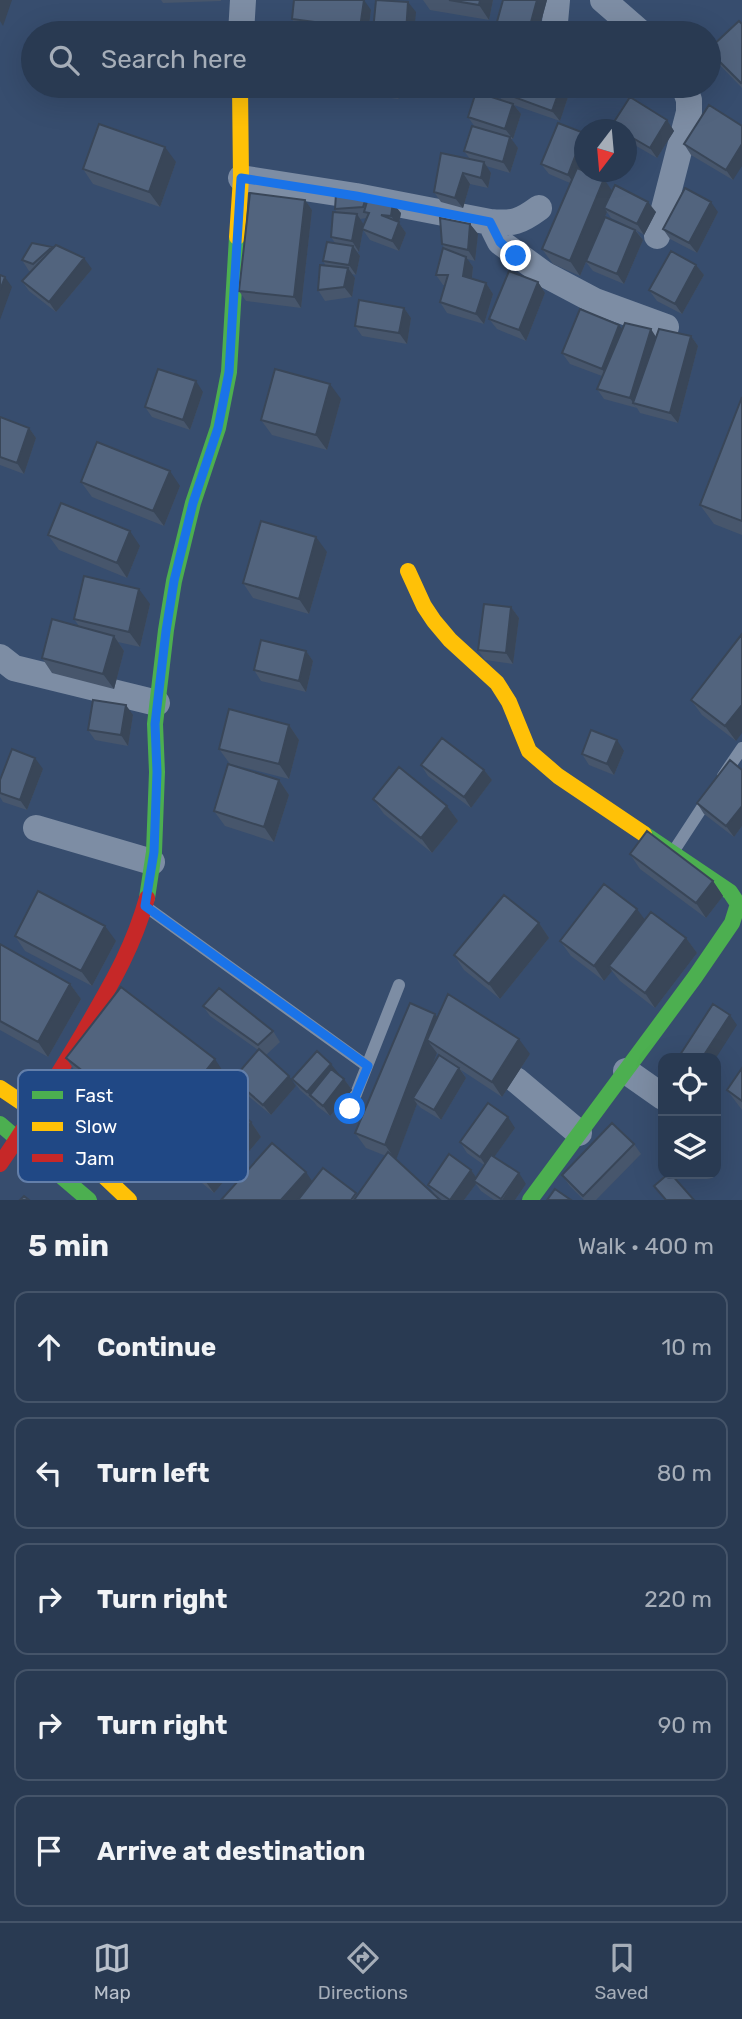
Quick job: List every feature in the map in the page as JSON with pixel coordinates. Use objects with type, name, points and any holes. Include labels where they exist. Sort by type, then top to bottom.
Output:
[{"type":"main road","points":[[62,1070],[124,963],[145,906],[152,862],[157,772],[155,724],[174,581],[193,503],[218,428],[229,372],[241,178],[240,98]]},
{"type":"main road","points":[[408,570],[434,621],[450,640],[497,683],[509,702],[529,751],[558,776],[730,892],[738,904],[732,923],[530,1200]]},
{"type":"main road","points":[[0,1088],[18,1100]]},
{"type":"main road","points":[[0,1124],[18,1138]]},
{"type":"main road","points":[[0,1164],[18,1140]]},
{"type":"main road","points":[[70,1182],[89,1200]]},
{"type":"main road","points":[[110,1182],[129,1200]]},
{"type":"street","points":[[242,21],[243,0]]},
{"type":"street","points":[[555,21],[557,0]]},
{"type":"street","points":[[603,0],[627,21]]},
{"type":"street","points":[[657,236],[689,112],[688,98]]},
{"type":"street","points":[[241,178],[356,196],[490,222],[511,224],[524,219],[539,208]]},
{"type":"street","points":[[490,222],[500,242],[544,274],[595,301],[666,327]]},
{"type":"street","points":[[0,657],[23,670],[158,703]]},
{"type":"street","points":[[36,828],[152,862]]},
{"type":"street","points":[[626,1071],[658,1093]]},
{"type":"street","points":[[516,1080],[579,1133]]},
{"type":"lane","points":[[672,852],[742,748]]},
{"type":"lane","points":[[145,906],[368,1066]]},
{"type":"lane","points":[[350,1109],[399,985]]},
{"type":"building","points":[[294,0],[364,0],[361,21],[292,19]]},
{"type":"building","points":[[376,0],[408,2],[407,21],[374,21]]},
{"type":"building","points":[[449,0],[480,0],[479,5]]},
{"type":"building","points":[[503,0],[537,0],[531,21],[497,21]]},
{"type":"building","points":[[739,21],[742,24],[741,83],[721,63],[721,38]]},
{"type":"building","points":[[474,98],[494,98],[513,104],[505,129],[468,117]]},
{"type":"building","points":[[517,98],[557,98],[552,111]]},
{"type":"building","points":[[629,98],[667,120],[650,148],[637,140],[637,119],[616,119]]},
{"type":"building","points":[[709,105],[742,126],[742,144],[726,170],[684,144]]},
{"type":"building","points":[[558,123],[574,129],[574,159],[568,175],[541,164]]},
{"type":"building","points":[[99,124],[165,147],[149,192],[83,169]]},
{"type":"building","points":[[472,126],[510,137],[503,162],[464,151]]},
{"type":"building","points":[[441,153],[484,162],[481,178],[463,173],[455,198],[434,192]]},
{"type":"building","points":[[574,175],[574,182],[603,182],[570,261],[542,249]]},
{"type":"building","points":[[615,185],[648,202],[637,224],[604,208]]},
{"type":"building","points":[[685,188],[711,202],[689,243],[663,229]]},
{"type":"building","points":[[250,193],[305,200],[294,297],[239,291]]},
{"type":"building","points":[[336,194],[366,198],[363,207],[335,209]]},
{"type":"building","points":[[368,198],[393,203],[391,216],[381,215],[399,222],[392,241],[362,229],[369,213],[364,212]]},
{"type":"building","points":[[333,212],[357,214],[352,241],[331,237]]},
{"type":"building","points":[[605,217],[635,230],[617,274],[586,261]]},
{"type":"building","points":[[440,218],[470,224],[468,250],[442,244]]},
{"type":"building","points":[[327,242],[353,246],[349,265],[323,261]]},
{"type":"building","points":[[32,243],[52,247],[33,264],[22,260]]},
{"type":"building","points":[[56,245],[84,258],[49,302],[22,281]]},
{"type":"building","points":[[443,248],[466,257],[463,276],[486,283],[476,314],[440,302],[448,275],[436,275]]},
{"type":"building","points":[[671,251],[696,265],[675,304],[649,290]]},
{"type":"building","points":[[320,265],[348,268],[344,287],[318,290]]},
{"type":"building","points":[[509,271],[538,282],[519,330],[489,319]]},
{"type":"building","points":[[0,275],[5,277],[0,290]]},
{"type":"building","points":[[359,300],[404,308],[399,333],[355,326]]},
{"type":"building","points":[[580,309],[619,325],[602,369],[562,353]]},
{"type":"building","points":[[625,323],[651,329],[630,398],[597,389]]},
{"type":"building","points":[[659,329],[691,336],[670,413],[633,403]]},
{"type":"building","points":[[158,369],[196,381],[183,420],[145,407]]},
{"type":"building","points":[[275,369],[330,384],[316,435],[261,420]]},
{"type":"building","points":[[742,397],[742,521],[700,505]]},
{"type":"building","points":[[0,417],[29,428],[17,463],[0,457]]},
{"type":"building","points":[[97,442],[170,471],[153,511],[81,482]]},
{"type":"building","points":[[61,503],[130,531],[117,563],[48,535]]},
{"type":"building","points":[[261,521],[316,537],[299,599],[243,583]]},
{"type":"building","points":[[84,576],[139,589],[129,632],[74,619]]},
{"type":"building","points":[[484,604],[511,607],[506,653],[478,650]]},
{"type":"building","points":[[52,619],[114,636],[103,674],[42,658]]},
{"type":"building","points":[[742,634],[742,705],[725,726],[691,700]]},
{"type":"building","points":[[261,640],[306,651],[299,681],[254,670]]},
{"type":"building","points":[[93,700],[126,705],[121,735],[88,730]]},
{"type":"building","points":[[229,709],[289,725],[279,764],[219,749]]},
{"type":"building","points":[[591,730],[617,740],[607,764],[582,754]]},
{"type":"building","points":[[442,738],[484,770],[464,797],[421,765]]},
{"type":"building","points":[[12,749],[35,758],[20,800],[0,793],[0,780]]},
{"type":"building","points":[[730,760],[742,770],[742,806],[726,826],[697,803]]},
{"type":"building","points":[[228,764],[279,780],[264,827],[214,811]]},
{"type":"building","points":[[399,767],[447,806],[421,838],[373,799]]},
{"type":"building","points":[[647,831],[713,881],[696,903],[630,854]]},
{"type":"building","points":[[604,884],[637,909],[594,966],[560,941]]},
{"type":"building","points":[[38,891],[105,926],[81,971],[15,936]]},
{"type":"building","points":[[504,895],[539,923],[489,984],[454,955]]},
{"type":"building","points":[[651,912],[686,938],[645,993],[609,966]]},
{"type":"building","points":[[0,944],[70,984],[38,1042],[0,1021]]},
{"type":"building","points":[[121,987],[215,1059],[206,1070],[82,1070],[66,1058]]},
{"type":"building","points":[[219,988],[273,1031],[258,1045],[203,1006]]},
{"type":"building","points":[[448,994],[519,1039],[492,1082],[427,1040]]},
{"type":"building","points":[[410,1003],[435,1014],[385,1145],[355,1133]]},
{"type":"building","points":[[713,1004],[730,1015],[705,1053],[681,1053]]},
{"type":"building","points":[[259,1049],[289,1076],[263,1105],[248,1092],[248,1070],[241,1070]]},
{"type":"building","points":[[317,1051],[331,1064],[307,1092],[292,1079]]},
{"type":"building","points":[[439,1055],[459,1068],[434,1110],[413,1098]]},
{"type":"building","points":[[742,1068],[742,1101],[727,1090]]},
{"type":"building","points":[[331,1069],[344,1079],[323,1106],[310,1095]]},
{"type":"building","points":[[488,1103],[508,1117],[480,1157],[460,1142]]},
{"type":"building","points":[[612,1123],[634,1144],[583,1196],[562,1175]]},
{"type":"building","points":[[272,1143],[306,1172],[281,1200],[221,1200],[237,1182],[248,1182],[248,1170]]},
{"type":"building","points":[[388,1152],[440,1200],[354,1200]]},
{"type":"building","points":[[449,1154],[471,1170],[450,1200],[428,1185]]},
{"type":"building","points":[[491,1155],[519,1173],[501,1199],[474,1181]]},
{"type":"building","points":[[323,1168],[356,1193],[351,1200],[298,1200]]},
{"type":"building","points":[[662,1179],[675,1179],[694,1200],[666,1200],[654,1186]]},
{"type":"building","points":[[555,1189],[571,1200],[547,1200]]},
{"type":"traffic: fast","points":[[147,898],[154,852],[157,772],[155,724],[166,630],[174,581],[193,503],[218,428],[229,372],[237,237]]},
{"type":"traffic: fast","points":[[530,1200],[695,977],[732,923],[738,904],[730,892],[644,834]]},
{"type":"traffic: fast","points":[[0,1124],[18,1139]]},
{"type":"traffic: fast","points":[[68,1182],[89,1200]]},
{"type":"traffic: slow","points":[[237,237],[241,178],[240,98]]},
{"type":"traffic: slow","points":[[408,571],[434,621],[450,640],[497,683],[509,702],[529,751],[558,776],[644,834]]},
{"type":"traffic: slow","points":[[0,1088],[18,1100]]},
{"type":"traffic: slow","points":[[110,1182],[129,1200]]},
{"type":"traffic: jam","points":[[61,1070],[111,984],[127,952],[147,898]]},
{"type":"traffic: jam","points":[[0,1164],[18,1138]]},
{"type":"route","points":[[350,1109],[368,1066],[145,906],[154,852],[157,772],[155,724],[166,631],[174,581],[193,503],[218,428],[229,372],[241,178],[356,196],[490,222],[500,242],[516,256]]}]
